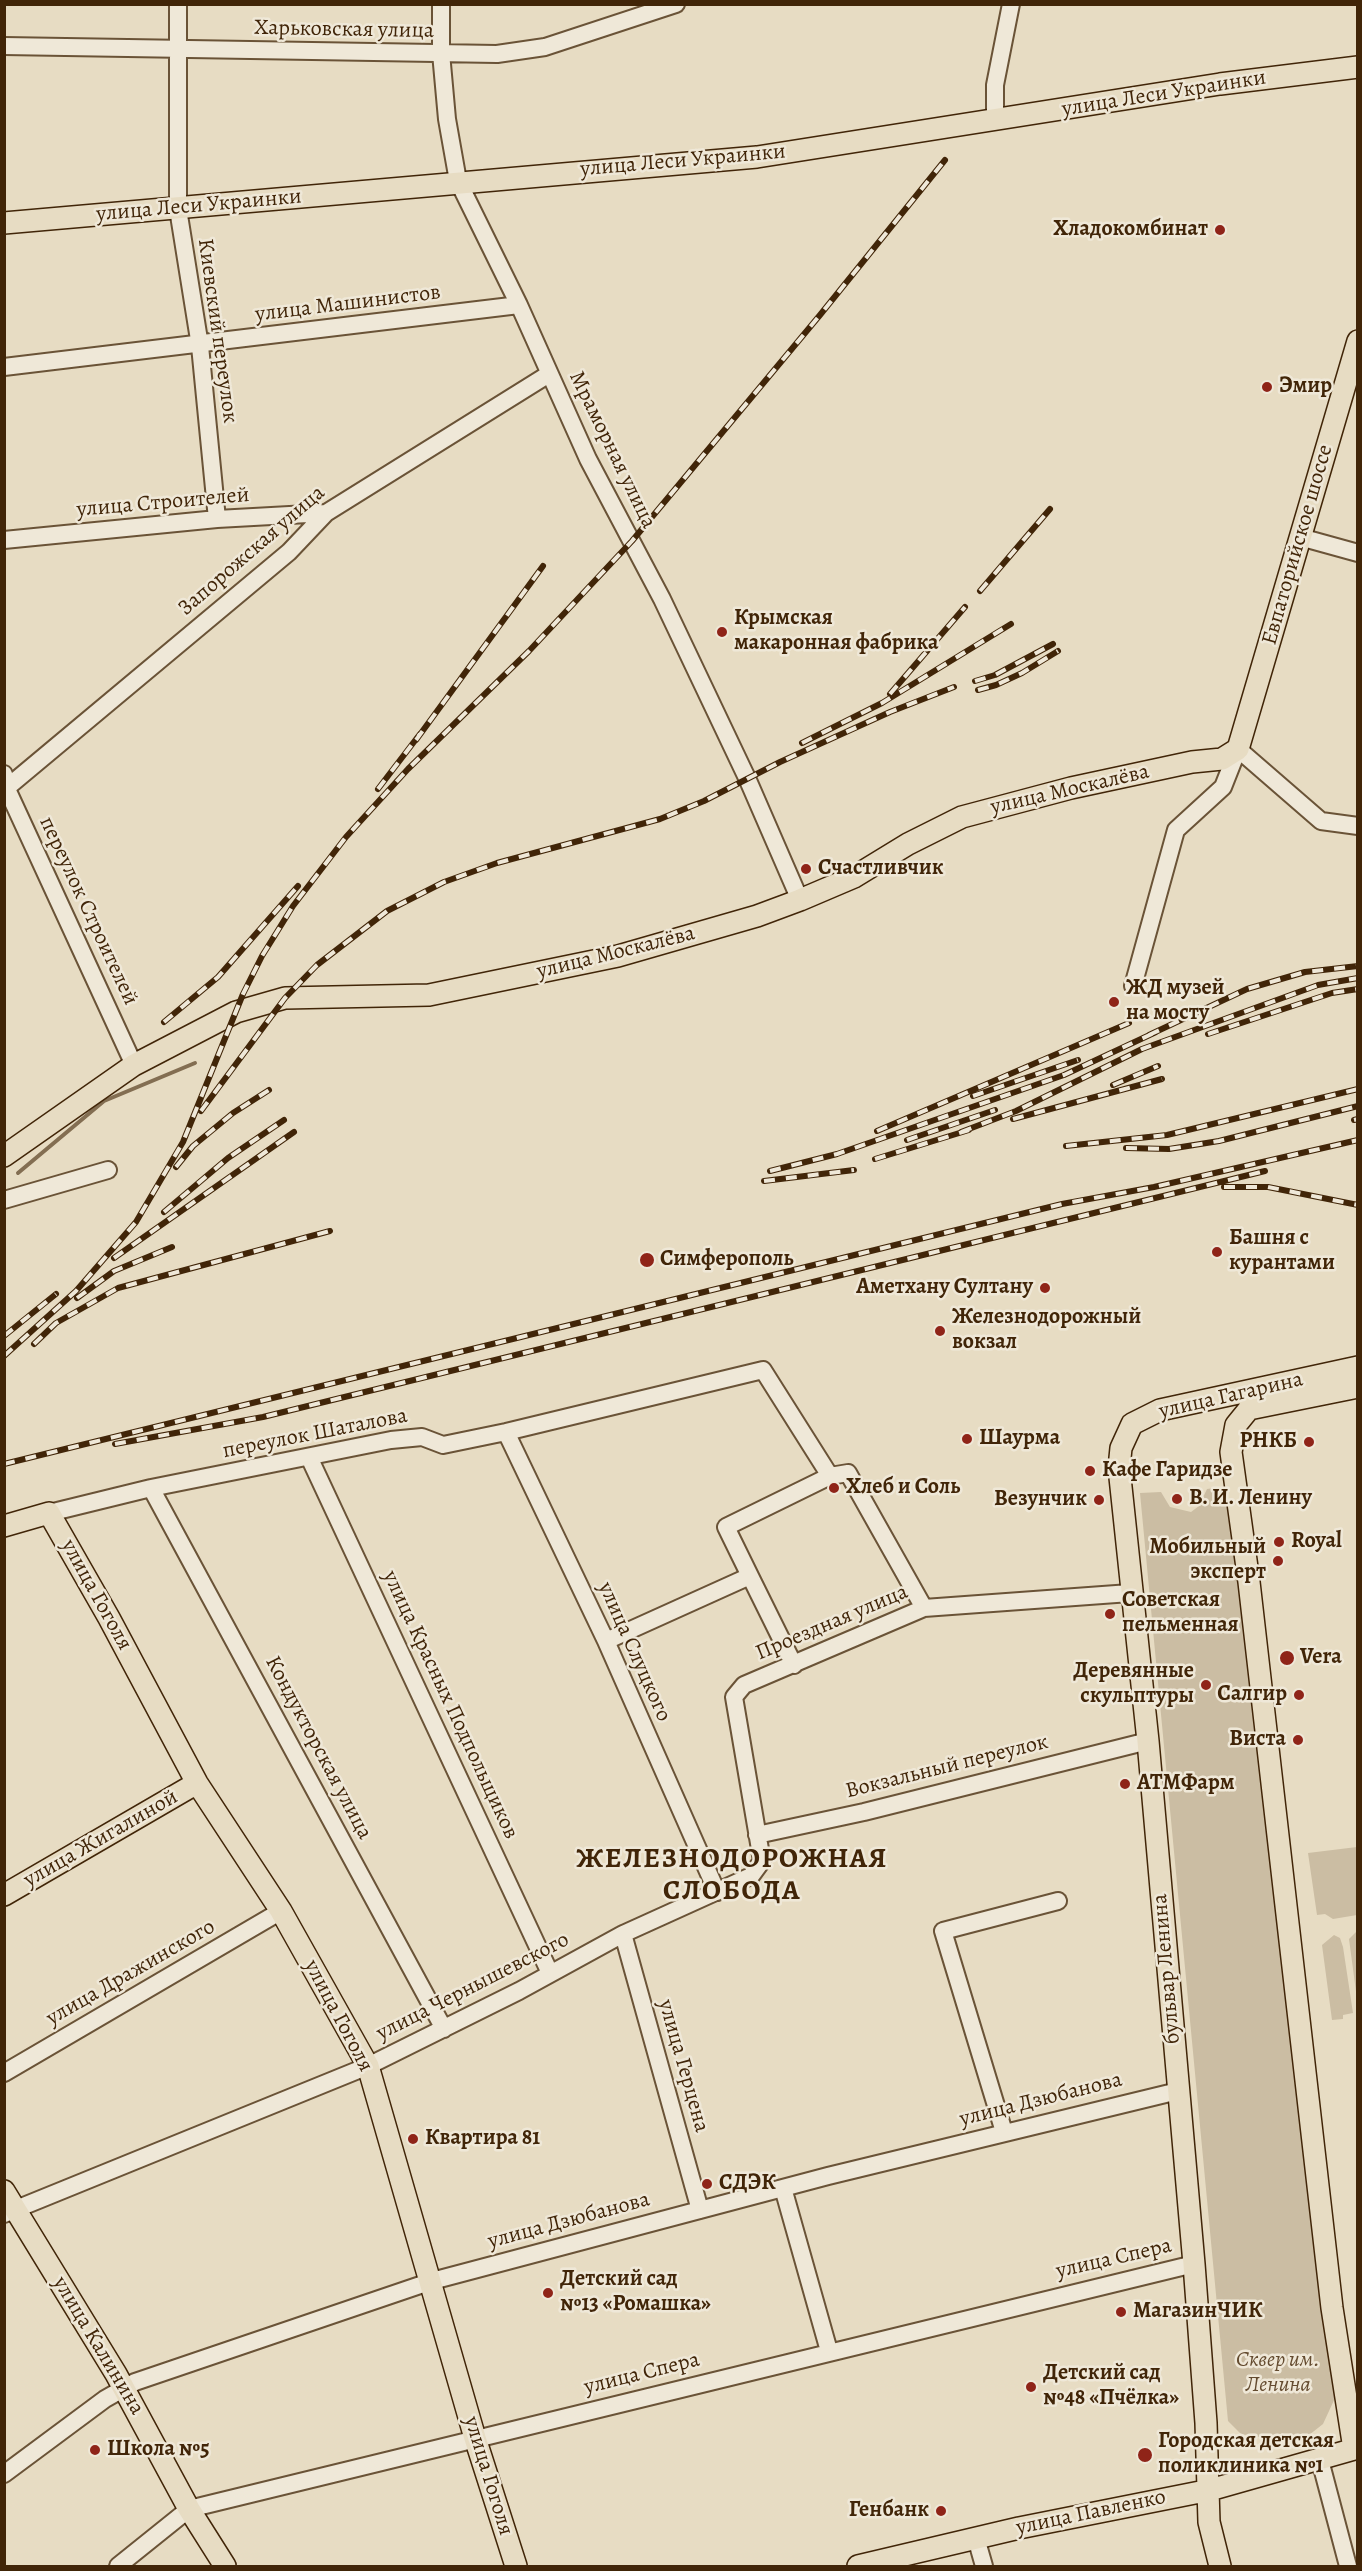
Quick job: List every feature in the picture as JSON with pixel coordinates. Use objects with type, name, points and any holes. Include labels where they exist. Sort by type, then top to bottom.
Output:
[{"type":"main road","name":"улица Леси Украинки","points":[[4,223],[757,157],[1211,86],[1358,67]]},
{"type":"main road","name":"Евпаторийское шоссе","points":[[1238,749],[1358,340]]},
{"type":"main road","name":"улица Москалёва","points":[[4,1156],[134,1065],[236,1012],[285,998],[429,995],[618,956],[757,916],[800,900],[854,877],[908,844],[962,817],[1071,788],[1192,762],[1222,759],[1238,749]]},
{"type":"main road","name":"улица Гагарина","points":[[1121,1448],[1132,1424],[1160,1410],[1358,1367]]},
{"type":"main road","name":"улица Гагарина","points":[[1356,2448],[1331,2297],[1231,1452],[1233,1434],[1239,1419],[1249,1409],[1358,1387]]},
{"type":"main road","name":"бульвар Ленина","points":[[1121,1448],[1120,1487],[1148,1742],[1194,2264],[1210,2490],[1209,2522],[1220,2566]]},
{"type":"main road","points":[[4,1527],[49,1513]]},
{"type":"main road","name":"улица Гоголя","points":[[49,1513],[109,1618],[197,1783],[281,1911],[368,2066],[432,2281],[475,2438],[516,2566]]},
{"type":"main road","name":"улица Жигалиной","points":[[4,1895],[197,1783]]},
{"type":"main road","name":"улица Калинина","points":[[4,2190],[10,2211],[124,2388],[189,2509],[225,2566]]},
{"type":"main road","name":"улица Павленко","points":[[858,2566],[885,2563],[976,2538],[1210,2490],[1356,2448]]},
{"type":"street","name":"Киевский переулок","points":[[178,4],[178,209],[200,346],[217,519]]},
{"type":"street","name":"Мраморная улица","points":[[441,4],[441,53],[451,153],[458,182],[519,305],[588,459],[652,580],[706,691],[800,900]]},
{"type":"street","name":"Харьковская улица","points":[[4,46],[497,54],[545,47],[676,4]]},
{"type":"street","points":[[995,119],[995,85],[1011,4]]},
{"type":"street","name":"улица Машинистов","points":[[4,367],[200,346],[519,305]]},
{"type":"street","name":"Запорожская улица","points":[[5,784],[289,552],[326,513],[549,374]]},
{"type":"street","name":"улица Строителей","points":[[4,540],[217,519],[326,513]]},
{"type":"street","points":[[1300,537],[1358,553]]},
{"type":"street","points":[[1132,986],[1176,830],[1223,787],[1238,749],[1321,821],[1358,826]]},
{"type":"street","name":"переулок Строителей","points":[[5,784],[134,1065]]},
{"type":"street","points":[[4,1200],[108,1170]]},
{"type":"street","name":"переулок Шаталова","points":[[49,1513],[152,1488],[391,1440],[422,1437],[443,1445],[763,1370],[830,1476]]},
{"type":"street","name":"улица Слуцкого","points":[[506,1432],[606,1641],[717,1892]]},
{"type":"street","name":"улица Красных Подпольщиков","points":[[309,1457],[550,1973]]},
{"type":"street","points":[[794,1665],[726,1527],[830,1476],[848,1473],[924,1608]]},
{"type":"street","name":"Кондукторская улица","points":[[152,1488],[444,2029]]},
{"type":"street","points":[[606,1641],[750,1576]]},
{"type":"street","name":"Проездная улица","points":[[757,1870],[762,1861],[734,1697],[744,1685],[924,1608],[1130,1593]]},
{"type":"street","name":"Вокзальный переулок","points":[[757,1835],[864,1812],[1148,1742]]},
{"type":"street","name":"улица Чернышевского","points":[[10,2211],[368,2066],[444,2029],[623,1934],[751,1876],[757,1870]]},
{"type":"street","points":[[1004,2132],[943,1931],[1058,1901]]},
{"type":"street","name":"улица Дражинского","points":[[4,2073],[281,1911]]},
{"type":"street","name":"улица Герцена","points":[[623,1934],[700,2210]]},
{"type":"street","name":"улица Дзюбанова","points":[[6,2469],[124,2388],[432,2281],[783,2188],[1178,2091]]},
{"type":"street","points":[[783,2188],[829,2351]]},
{"type":"street","name":"улица Спера","points":[[118,2566],[189,2509],[829,2351],[1194,2264]]},
{"type":"street","points":[[1320,2460],[1348,2566]]},
{"type":"street","points":[[976,2538],[984,2566]]},
{"type":"green space","name":"Сквер им. Ленина","points":[[1229,1486],[1335,2398],[1323,2424],[1304,2439],[1287,2442],[1241,2434],[1228,2421],[1140,1493],[1161,1492],[1170,1507],[1191,1512],[1199,1506],[1207,1489]]},
{"type":"green space","points":[[1357,1847],[1357,1915],[1333,1919],[1325,1914],[1317,1915],[1308,1853]]},
{"type":"green space","points":[[1358,1931],[1357,1999],[1349,1939]]},
{"type":"green space","points":[[1334,1935],[1340,1938],[1343,1947],[1353,2013],[1343,2015],[1343,2019],[1332,2020],[1322,1945]]},
{"type":"waterway","points":[[18,1173],[104,1101],[195,1063]]},
{"type":"railway","points":[[4,1356],[76,1291],[136,1222],[183,1142],[243,994],[262,956],[293,906],[346,837],[408,769],[529,651],[632,541],[820,315],[945,160]]},
{"type":"railway","points":[[980,591],[1050,509]]},
{"type":"railway","points":[[416,740],[543,566]]},
{"type":"railway","points":[[890,694],[965,607]]},
{"type":"railway","points":[[802,743],[882,703],[1011,624]]},
{"type":"railway","points":[[975,681],[995,675],[1053,644]]},
{"type":"railway","points":[[978,690],[996,685],[1022,673],[1058,651]]},
{"type":"railway","points":[[201,1111],[285,998],[317,965],[387,911],[444,882],[497,863],[660,819],[704,801],[780,762],[890,712],[954,687]]},
{"type":"railway","points":[[378,789],[420,734]]},
{"type":"railway","points":[[164,1022],[218,977],[298,886]]},
{"type":"railway","points":[[1149,1035],[1247,989],[1305,972],[1358,966]]},
{"type":"railway","points":[[961,1132],[1016,1111],[1142,1049],[1318,985],[1358,978]]},
{"type":"railway","points":[[1208,1034],[1332,993],[1358,989]]},
{"type":"railway","points":[[877,1131],[1129,1023]]},
{"type":"railway","points":[[770,1171],[837,1154],[1064,1075],[1156,1032]]},
{"type":"railway","points":[[973,1096],[1078,1060]]},
{"type":"railway","points":[[1113,1085],[1158,1066]]},
{"type":"railway","points":[[1013,1119],[1162,1079]]},
{"type":"railway","points":[[1066,1146],[1167,1135],[1358,1089]]},
{"type":"railway","points":[[176,1167],[193,1146],[233,1113],[269,1090]]},
{"type":"railway","points":[[1126,1148],[1169,1149],[1219,1141],[1358,1106]]},
{"type":"railway","points":[[907,1140],[995,1110]]},
{"type":"railway","points":[[1354,1120],[1358,1119]]},
{"type":"railway","points":[[164,1212],[228,1158],[284,1120]]},
{"type":"railway","points":[[875,1159],[969,1130]]},
{"type":"railway","points":[[114,1258],[294,1132]]},
{"type":"railway","points":[[4,1464],[1062,1204],[1154,1187],[1358,1140]]},
{"type":"railway","points":[[764,1181],[854,1170]]},
{"type":"railway","points":[[115,1444],[263,1417],[1265,1171]]},
{"type":"railway","points":[[1224,1187],[1268,1187],[1358,1205]]},
{"type":"railway","points":[[34,1344],[56,1323],[118,1288],[330,1231]]},
{"type":"railway","points":[[77,1298],[114,1271],[172,1247]]},
{"type":"railway","points":[[4,1336],[56,1294]]},
{"type":"place","name":"Хладокомбинат","points":[[1220,230]]},
{"type":"place","name":"Эмир","points":[[1267,387]]},
{"type":"place","name":"Крымская макаронная фабрика","points":[[722,632]]},
{"type":"place","name":"Счастливчик","points":[[806,869]]},
{"type":"place","name":"ЖД музей на мосту","points":[[1114,1002]]},
{"type":"place","name":"Башня с курантами","points":[[1217,1252]]},
{"type":"place","name":"Симферополь","points":[[647,1260]]},
{"type":"place","name":"Аметхану Султану","points":[[1045,1288]]},
{"type":"place","name":"Железнодорожный вокзал","points":[[940,1331]]},
{"type":"place","name":"Шаурма","points":[[967,1439]]},
{"type":"place","name":"РНКБ","points":[[1309,1442]]},
{"type":"place","name":"Кафе Гаридзе","points":[[1090,1471]]},
{"type":"place","name":"Хлеб и Соль","points":[[834,1488]]},
{"type":"place","name":"В. И. Ленину","points":[[1177,1499]]},
{"type":"place","name":"Везунчик","points":[[1099,1500]]},
{"type":"place","name":"Royal","points":[[1279,1542]]},
{"type":"place","name":"Мобильный эксперт","points":[[1278,1561]]},
{"type":"place","name":"Советская пельменная","points":[[1110,1614]]},
{"type":"place","name":"Vera","points":[[1287,1658]]},
{"type":"place","name":"Деревянные скульптуры","points":[[1206,1685]]},
{"type":"place","name":"Салгир","points":[[1299,1695]]},
{"type":"place","name":"Виста","points":[[1298,1740]]},
{"type":"place","name":"АТМФарм","points":[[1125,1784]]},
{"type":"place","name":"Квартира 81","points":[[413,2139]]},
{"type":"place","name":"СДЭК","points":[[707,2184]]},
{"type":"place","name":"Детский сад №13 «Ромашка»","points":[[548,2293]]},
{"type":"place","name":"МагазинЧИК","points":[[1121,2312]]},
{"type":"place","name":"Детский сад №48 «Пчёлка»","points":[[1031,2387]]},
{"type":"place","name":"Школа №5","points":[[95,2450]]},
{"type":"place","name":"Городская детская поликлиника №1","points":[[1145,2455]]},
{"type":"place","name":"Генбанк","points":[[941,2511]]},
{"type":"district","name":"ЖЕЛЕЗНОДОРОЖНАЯ СЛОБОДА","points":[[732,1876]]}]
